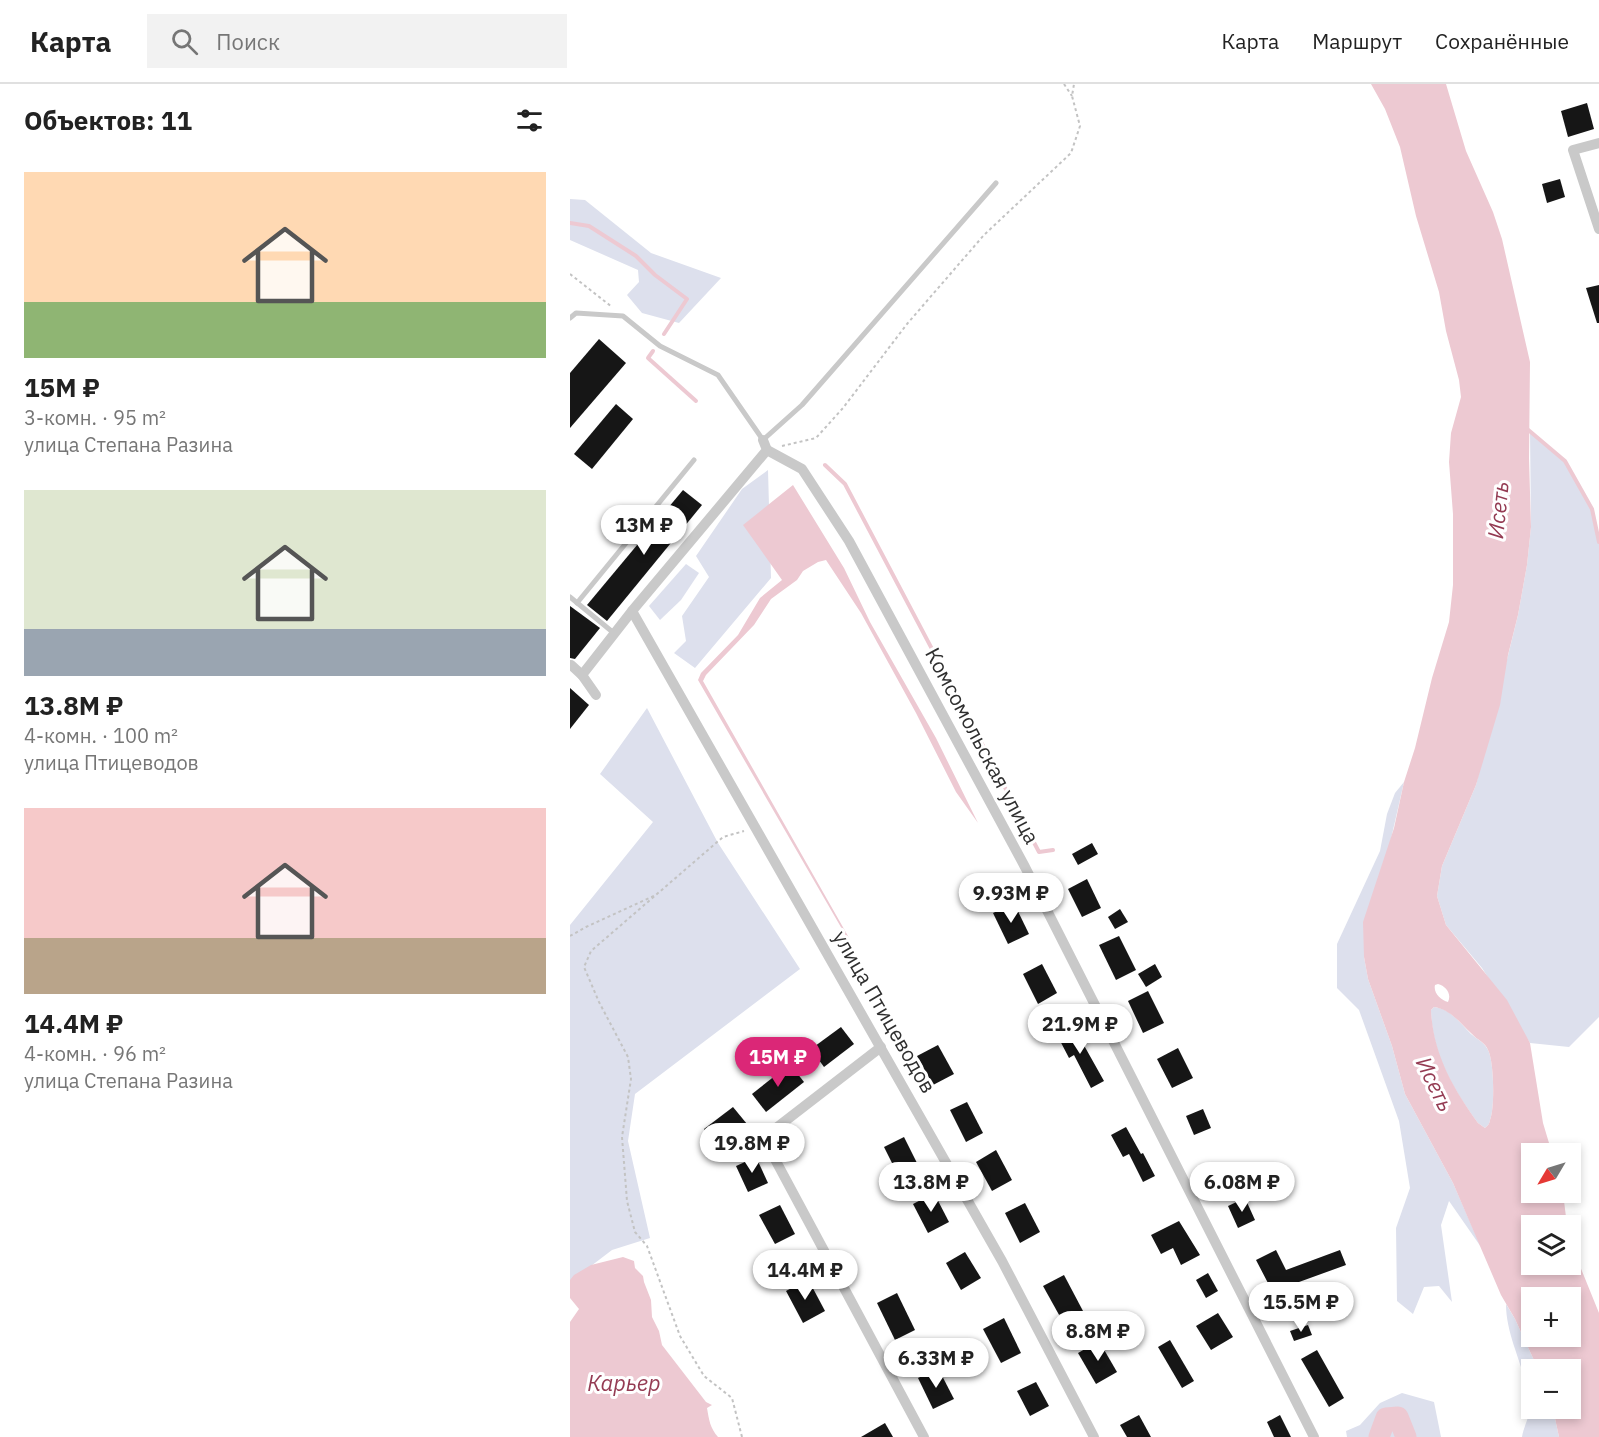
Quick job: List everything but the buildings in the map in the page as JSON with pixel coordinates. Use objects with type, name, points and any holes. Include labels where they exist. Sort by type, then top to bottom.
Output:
[{"type":"street","points":[[1599,143],[1573,150],[1599,229]]},
{"type":"street","points":[[582,675],[765,445]]},
{"type":"street","name":"Комсомольская улица","points":[[765,445],[802,469],[849,541],[1025,867],[1314,1437]]},
{"type":"street","name":"улица Птицеводов","points":[[632,611],[1002,1261],[1094,1437]]},
{"type":"street","points":[[571,665],[582,675],[596,695]]},
{"type":"street","points":[[881,1047],[771,1132],[770,1150],[924,1437]]},
{"type":"lane","points":[[570,318],[576,313],[623,316],[660,346],[718,375],[765,445],[996,183]]},
{"type":"lane","points":[[577,603],[694,460]]},
{"type":"lane","points":[[570,597],[615,634]]},
{"type":"path","points":[[765,445],[816,438],[843,408],[907,324],[984,236],[1071,153],[1080,126],[1072,96],[1064,84]]},
{"type":"path","points":[[1072,96],[1074,84]]},
{"type":"path","points":[[570,274],[623,316]]},
{"type":"path","points":[[742,1437],[732,1398],[704,1376],[680,1336],[647,1246],[635,1232],[627,1201],[622,1137],[631,1079],[628,1057],[599,1002],[584,967],[591,951],[723,837],[756,828]]},
{"type":"path","points":[[570,936],[658,894]]},
{"type":"shaded area","points":[[570,199],[585,200],[651,253],[721,278],[679,323],[642,313],[627,295],[639,282],[638,270],[570,240]]},
{"type":"shaded area","points":[[1530,430],[1565,461],[1592,509],[1599,542],[1599,1017],[1569,1047],[1530,1043],[1482,968],[1446,925],[1437,896],[1442,866],[1476,785],[1518,615],[1531,527]]},
{"type":"shaded area","points":[[768,470],[771,578],[695,668],[674,653],[686,641],[682,616],[709,577],[696,556],[742,489]]},
{"type":"shaded area","points":[[686,564],[699,573],[681,600],[660,620],[649,606]]},
{"type":"shaded area","points":[[647,708],[718,843],[800,969],[635,1094],[628,1141],[650,1238],[612,1250],[570,1282],[570,925],[653,822],[600,774]]},
{"type":"shaded area","points":[[1404,782],[1364,957],[1368,979],[1392,1046],[1405,1094],[1453,1183],[1481,1247],[1449,1201],[1441,1225],[1452,1302],[1439,1286],[1424,1287],[1413,1314],[1397,1301],[1396,1228],[1410,1188],[1399,1121],[1359,1010],[1337,988],[1337,944],[1380,851],[1387,814],[1395,793]]},
{"type":"shaded area","points":[[1434,1007],[1450,1013],[1488,1050],[1492,1064],[1493,1095],[1492,1114],[1485,1128],[1478,1123],[1452,1084],[1440,1056],[1432,1026],[1431,1010]]},
{"type":"shaded area","points":[[1506,1304],[1521,1332],[1521,1347],[1528,1347],[1533,1359],[1521,1359],[1521,1367],[1510,1331]]},
{"type":"shaded area","points":[[1402,1393],[1434,1402],[1441,1437],[1347,1437],[1346,1431],[1360,1425],[1380,1403]]},
{"type":"shaded area","points":[[1527,1419],[1555,1419],[1559,1437],[1522,1437]]},
{"type":"water","name":"Исеть","points":[[1371,84],[1446,84],[1466,151],[1493,212],[1502,239],[1530,362],[1531,527],[1527,565],[1500,705],[1476,785],[1442,866],[1437,896],[1446,925],[1507,1000],[1530,1043],[1543,1123],[1549,1143],[1521,1143],[1521,1203],[1564,1203],[1566,1215],[1521,1215],[1521,1275],[1581,1275],[1581,1269],[1599,1313],[1599,1437],[1559,1437],[1555,1419],[1581,1419],[1581,1359],[1533,1359],[1528,1347],[1581,1347],[1581,1287],[1521,1287],[1521,1332],[1501,1295],[1453,1183],[1405,1094],[1392,1046],[1368,979],[1364,957],[1363,922],[1394,828],[1404,782],[1449,622],[1453,585],[1453,514],[1449,462],[1451,433],[1461,397],[1459,380],[1446,331],[1439,292],[1416,216],[1400,147],[1385,109]],"holes":[[[1435,985],[1444,987],[1448,991],[1448,1002],[1436,993]],[[1434,1007],[1450,1014],[1487,1047],[1492,1064],[1493,1095],[1492,1114],[1485,1128],[1478,1123],[1469,1110],[1440,1056],[1431,1010]]]},
{"type":"water","points":[[793,485],[844,568],[870,622],[936,738],[978,823],[956,792],[861,613],[826,560],[803,571],[797,580],[771,599],[754,625],[706,675],[703,681],[853,948],[698,680],[701,673],[738,635],[760,598],[782,580],[743,525]]},
{"type":"water","name":"Карьер","points":[[623,1257],[634,1261],[635,1268],[643,1276],[651,1300],[652,1317],[659,1331],[662,1345],[706,1402],[712,1405],[707,1408],[708,1416],[718,1437],[570,1437],[570,1322],[579,1309],[570,1298],[570,1280],[591,1265]]},
{"type":"waterway","points":[[570,223],[589,226],[636,256],[655,275],[687,299],[664,334]]},
{"type":"waterway","points":[[653,351],[648,358],[696,401]]},
{"type":"waterway","points":[[1526,428],[1565,461],[1592,509],[1599,542]]},
{"type":"waterway","points":[[825,465],[845,484],[1039,852],[1053,850]]},
{"type":"waterway","points":[[1379,1437],[1386,1418],[1398,1417],[1406,1437]]}]
